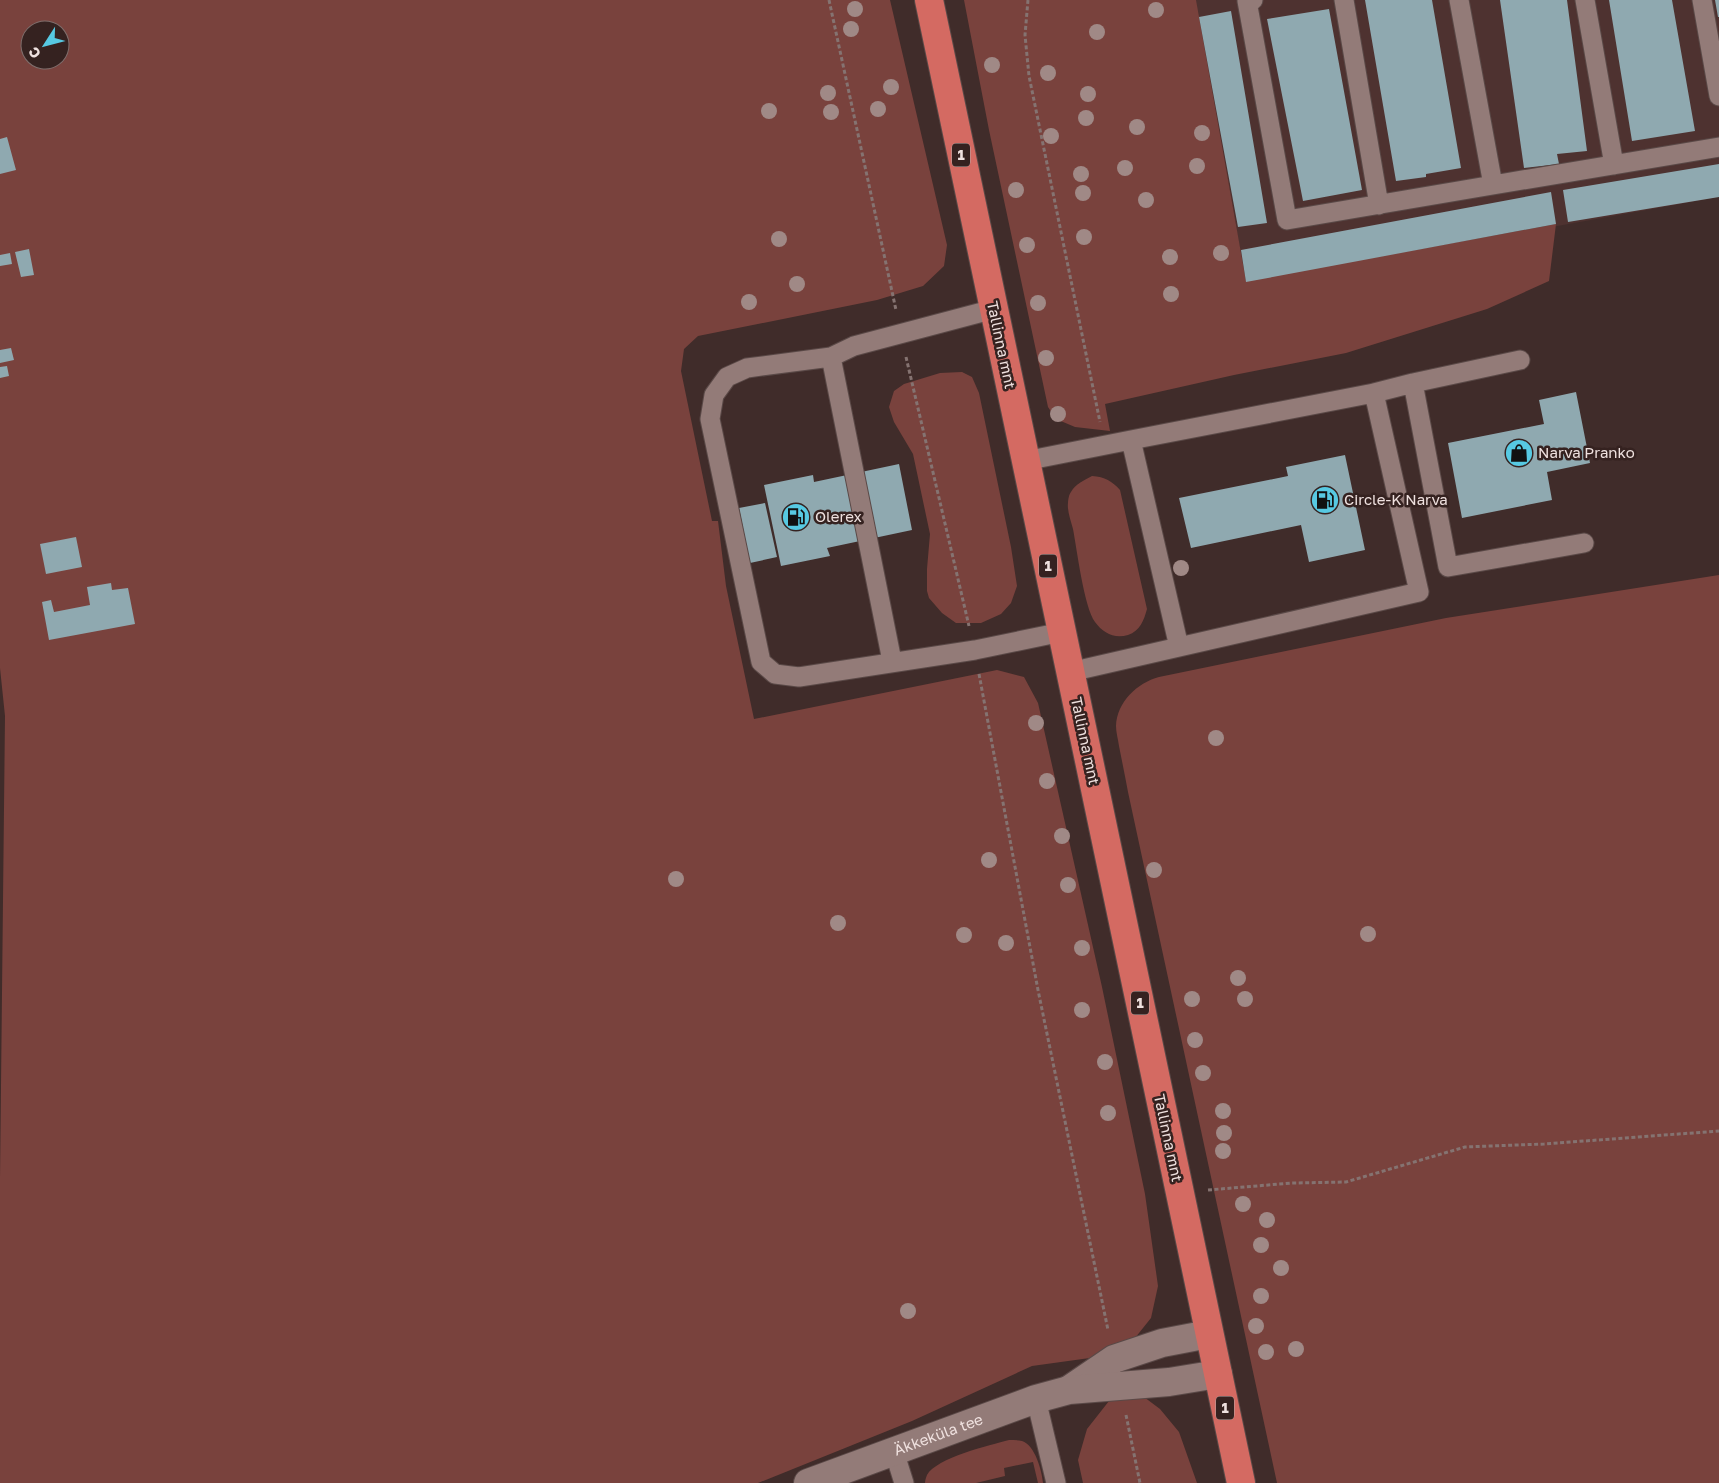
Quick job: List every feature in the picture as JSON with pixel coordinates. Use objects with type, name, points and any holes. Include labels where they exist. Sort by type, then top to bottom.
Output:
[{"type":"highway","name":"Tallinna mnt","points":[[928,0],[1240,1483]]},
{"type":"street","name":"Äkkeküla tee","points":[[1069,1390],[1114,1359],[1162,1342],[1209,1334]]},
{"type":"street","name":"Äkkeküla tee","points":[[808,1483],[1036,1398],[1069,1390],[1170,1382],[1218,1374]]},
{"type":"lane","points":[[1253,0],[1247,1],[1287,220],[1719,147]]},
{"type":"lane","points":[[1344,0],[1379,205]]},
{"type":"lane","points":[[1459,0],[1493,185]]},
{"type":"lane","points":[[1585,0],[1614,164]]},
{"type":"lane","points":[[1702,0],[1719,96]]},
{"type":"lane","points":[[994,309],[900,332],[854,346],[830,357],[747,368],[727,377],[714,395],[710,419],[761,662],[775,674],[799,677],[892,661],[974,650],[1062,632]]},
{"type":"lane","points":[[830,357],[892,661]]},
{"type":"lane","points":[[1025,460],[1374,393],[1520,360]]},
{"type":"lane","points":[[1413,383],[1448,567],[1584,543]]},
{"type":"lane","points":[[1070,672],[1419,592],[1374,393]]},
{"type":"lane","points":[[1131,440],[1180,647]]},
{"type":"lane","points":[[1036,1398],[1056,1483]]},
{"type":"lane","points":[[894,1451],[904,1483]]},
{"type":"path","points":[[829,0],[900,332],[974,650],[1038,990],[1114,1359]]},
{"type":"path","points":[[1028,0],[1025,36],[1029,76],[1105,445]]},
{"type":"path","points":[[1180,1193],[1292,1183],[1346,1182],[1465,1147],[1544,1144],[1719,1131]]},
{"type":"path","points":[[1120,1386],[1140,1483]]},
{"type":"shaded area","points":[[0,0],[890,0],[947,245],[944,266],[923,286],[877,300],[698,336],[684,349],[681,371],[712,521],[718,521],[726,586],[754,719],[997,670],[1024,677],[1038,703],[1102,987],[1145,1194],[1158,1286],[1151,1318],[1135,1338],[1097,1357],[1032,1366],[912,1421],[758,1483],[0,1483],[0,1178],[5,716],[0,668]]},
{"type":"shaded area","points":[[964,0],[1196,0],[1246,281],[1556,224],[1549,281],[1487,309],[1346,353],[1234,375],[1105,404],[1110,431],[1075,427],[1056,419],[1048,407],[989,130]]},
{"type":"shaded area","points":[[1195,0],[1719,0],[1719,197],[1246,282]]},
{"type":"shaded area","points":[[962,372],[972,377],[979,393],[1011,547],[1017,586],[1011,603],[1001,614],[981,623],[956,623],[942,613],[929,598],[927,591],[927,569],[930,534],[913,454],[894,422],[889,407],[894,391],[904,384],[940,373]]},
{"type":"shaded area","points":[[1092,476],[1108,480],[1120,490],[1147,609],[1143,621],[1136,631],[1128,635],[1114,636],[1098,626],[1091,615],[1084,592],[1068,502],[1070,494],[1075,487]]},
{"type":"shaded area","points":[[1719,575],[1719,1483],[1277,1483],[1128,792],[1116,728],[1120,709],[1136,689],[1159,677],[1446,618]]},
{"type":"shaded area","points":[[1140,1394],[1160,1409],[1179,1432],[1197,1483],[1083,1483],[1078,1460],[1087,1429],[1109,1401]]},
{"type":"shaded area","points":[[1009,1440],[1022,1441],[1031,1448],[1039,1465],[1043,1483],[1038,1483],[1033,1462],[1004,1468],[1005,1476],[976,1483],[925,1483],[927,1475],[941,1463],[964,1453]]},
{"type":"building","points":[[1365,0],[1432,0],[1461,168],[1426,174],[1426,177],[1396,181]]},
{"type":"building","points":[[1500,0],[1567,0],[1587,151],[1557,154],[1559,164],[1524,168]]},
{"type":"building","points":[[1609,0],[1672,0],[1695,131],[1632,141]]},
{"type":"building","points":[[1715,0],[1719,0],[1719,17],[1718,17]]},
{"type":"building","points":[[1329,9],[1362,190],[1303,201],[1267,19]]},
{"type":"building","points":[[1231,11],[1267,223],[1238,227],[1199,17]]},
{"type":"building","points":[[7,137],[16,170],[0,174],[0,139]]},
{"type":"building","points":[[1719,164],[1719,197],[1568,222],[1563,190]]},
{"type":"building","points":[[1551,192],[1556,224],[1246,282],[1241,250]]},
{"type":"building","points":[[29,249],[34,275],[21,277],[15,252]]},
{"type":"building","points":[[10,253],[12,264],[0,266],[0,255]]},
{"type":"building","points":[[11,348],[14,360],[0,363],[0,350]]},
{"type":"building","points":[[7,366],[9,376],[0,378],[0,367]]},
{"type":"building","name":"Narva Pranko","points":[[1576,392],[1590,463],[1547,472],[1552,500],[1462,518],[1448,443],[1544,424],[1539,400]]},
{"type":"building","points":[[1345,455],[1365,550],[1309,562],[1301,525],[1191,548],[1179,498],[1288,476],[1286,467]]},
{"type":"building","points":[[899,464],[912,530],[827,548],[830,556],[781,566],[764,485],[813,475],[814,482]]},
{"type":"building","points":[[765,503],[777,557],[750,563],[739,508]]},
{"type":"building","points":[[76,537],[82,567],[46,574],[40,544]]},
{"type":"building","points":[[111,583],[112,590],[128,588],[135,624],[49,640],[42,602],[51,600],[54,612],[90,605],[87,587]]},
{"type":"place","name":"Narva Pranko","points":[[1519,453]]},
{"type":"place","name":"Circle-K Narva","points":[[1325,500]]},
{"type":"place","name":"Olerex","points":[[796,517]]}]
